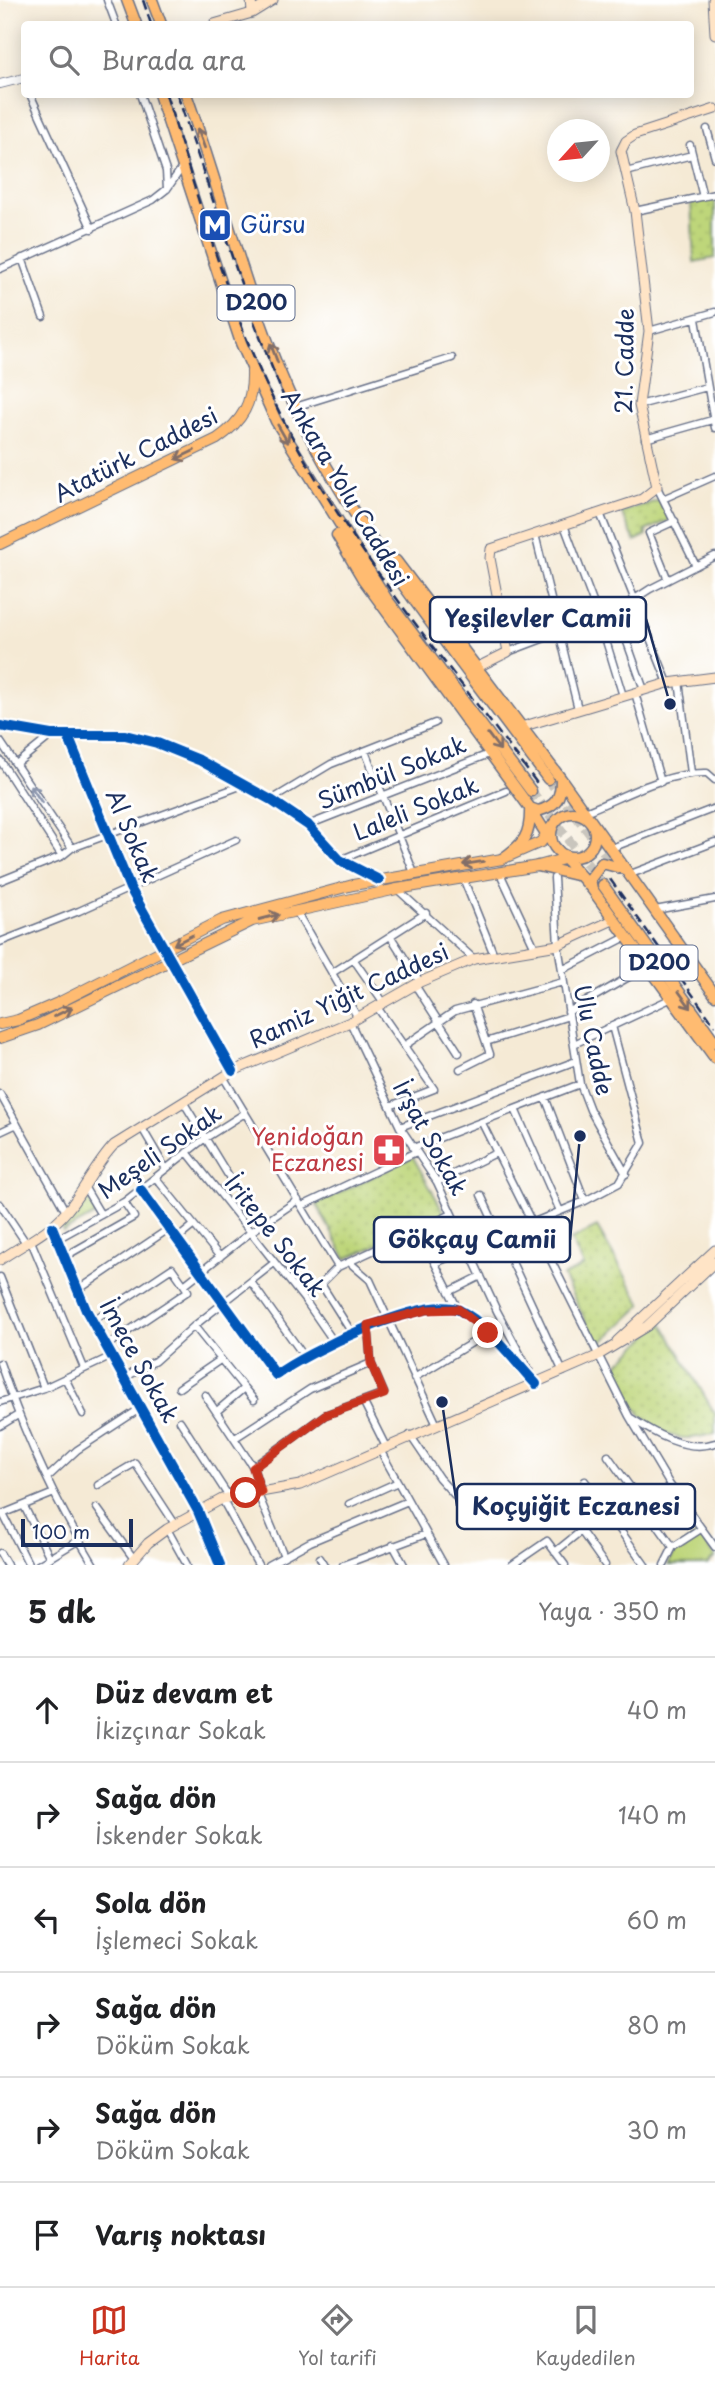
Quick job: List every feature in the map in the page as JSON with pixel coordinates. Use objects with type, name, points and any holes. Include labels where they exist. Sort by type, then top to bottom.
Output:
[{"type":"highway","points":[[127,0],[135,21]]},
{"type":"highway","points":[[152,0],[160,21]]},
{"type":"highway","name":"Ankara Yolu Caddesi","points":[[160,98],[252,371],[300,465],[386,598],[531,791]]},
{"type":"highway","name":"Ankara Yolu Caddesi","points":[[187,98],[244,270],[295,407],[321,457],[388,562],[548,779]]},
{"type":"highway","points":[[300,465],[363,579],[489,754],[530,808],[550,829],[554,846],[582,878]]},
{"type":"highway","points":[[349,501],[561,779],[624,872],[715,995]]},
{"type":"highway","points":[[530,808],[538,811],[556,802],[561,792],[561,779]]},
{"type":"highway","points":[[502,859],[526,840],[530,832],[530,808]]},
{"type":"highway","points":[[550,829],[562,815],[575,812],[589,817],[596,834],[593,846],[583,855],[567,858]]},
{"type":"highway","points":[[624,872],[602,863],[594,870],[597,887],[613,920],[715,1058]]},
{"type":"highway","points":[[538,866],[555,868],[597,887]]},
{"type":"highway","name":"D200","points":[[624,872],[715,1004]]},
{"type":"highway","name":"D200","points":[[597,887],[715,1042]]},
{"type":"main road","points":[[251,0],[252,13]]},
{"type":"main road","points":[[224,21],[252,13],[273,0]]},
{"type":"main road","points":[[713,0],[715,34]]},
{"type":"main road","name":"21. Cadde","points":[[657,488],[639,405],[649,331],[635,211],[621,151],[626,141],[635,135],[715,108]]},
{"type":"main road","name":"Atatürk Caddesi","points":[[0,544],[217,439],[233,428],[247,409],[253,392],[252,371]]},
{"type":"main road","points":[[478,667],[508,652],[490,558],[491,549],[642,499],[657,488]]},
{"type":"main road","points":[[520,727],[668,683],[715,677]]},
{"type":"main road","points":[[0,1038],[38,1025],[165,955],[222,920],[379,880],[502,859],[541,842],[550,829]]},
{"type":"main road","points":[[3,1022],[60,1002],[165,955],[232,929],[296,911],[397,889],[538,866],[567,858]]},
{"type":"main road","name":"Ramiz Yiğit Caddesi","points":[[0,1259],[52,1227],[85,1188],[102,1158],[114,1145],[233,1071],[354,1020],[418,984],[474,959],[558,945],[613,920]]},
{"type":"main road","points":[[131,1562],[171,1526],[226,1498],[300,1485],[436,1423],[537,1384],[597,1356],[647,1326],[715,1250]]},
{"type":"main road","points":[[695,1275],[715,1262]]},
{"type":"street","points":[[107,0],[115,21]]},
{"type":"street","points":[[0,84],[21,80]]},
{"type":"street","points":[[32,98],[92,229]]},
{"type":"street","points":[[141,98],[166,171],[167,189]]},
{"type":"street","points":[[707,129],[715,158]]},
{"type":"street","points":[[690,145],[703,197]]},
{"type":"street","points":[[626,173],[692,155]]},
{"type":"street","points":[[0,269],[153,200],[167,189],[183,166]]},
{"type":"street","points":[[635,211],[715,194]]},
{"type":"street","points":[[22,258],[43,317]]},
{"type":"street","points":[[649,331],[715,312]]},
{"type":"street","points":[[696,319],[715,428]]},
{"type":"street","points":[[295,407],[452,358]]},
{"type":"street","points":[[706,377],[715,375]]},
{"type":"street","points":[[639,405],[707,387]]},
{"type":"street","points":[[645,439],[712,420]]},
{"type":"street","points":[[664,498],[715,476]]},
{"type":"street","points":[[657,488],[676,521],[696,566]]},
{"type":"street","points":[[600,513],[668,683]]},
{"type":"street","points":[[668,580],[649,533],[676,521]]},
{"type":"street","points":[[564,525],[599,618],[623,696]]},
{"type":"street","points":[[535,534],[578,709]]},
{"type":"street","points":[[508,652],[616,611],[715,556]]},
{"type":"street","points":[[616,611],[661,782]]},
{"type":"street","points":[[679,681],[691,773]]},
{"type":"street","points":[[271,800],[331,764],[435,723]]},
{"type":"street","points":[[0,726],[52,735],[125,735],[157,743],[198,760],[271,800],[308,825],[340,860],[379,880]]},
{"type":"street","points":[[16,764],[52,735]]},
{"type":"street","name":"Al Sokak","points":[[68,736],[130,888],[165,955],[233,1071]]},
{"type":"street","points":[[0,741],[72,848]]},
{"type":"street","points":[[365,751],[414,873]]},
{"type":"street","name":"Sümbül Sokak","points":[[308,825],[489,754]]},
{"type":"street","points":[[0,760],[62,856]]},
{"type":"street","points":[[589,817],[661,782],[691,773],[707,773],[715,780]]},
{"type":"street","points":[[0,881],[62,856],[72,848],[243,785]]},
{"type":"street","name":"Laleli Sokak","points":[[340,860],[506,791]]},
{"type":"street","points":[[609,849],[715,808]]},
{"type":"street","points":[[0,942],[236,840]]},
{"type":"street","points":[[624,872],[715,842]]},
{"type":"street","points":[[499,872],[536,950]]},
{"type":"street","points":[[463,878],[494,955]]},
{"type":"street","name":"Ulu Cadde","points":[[554,878],[558,945],[580,1084],[590,1110],[626,1174]]},
{"type":"street","points":[[397,889],[474,959]]},
{"type":"street","points":[[653,910],[715,899]]},
{"type":"street","name":"İrşat Sokak","points":[[296,911],[332,973],[400,1127],[437,1182],[468,1250],[537,1384]]},
{"type":"street","points":[[332,973],[426,913]]},
{"type":"street","points":[[391,937],[459,1053]]},
{"type":"street","points":[[562,970],[626,937]]},
{"type":"street","points":[[354,960],[404,1046],[434,1089],[390,1106]]},
{"type":"street","points":[[486,1042],[569,1014],[634,974]]},
{"type":"street","points":[[404,1046],[439,1020],[473,1004],[563,982]]},
{"type":"street","points":[[574,1044],[670,999]]},
{"type":"street","points":[[460,1069],[490,1054],[473,1004]]},
{"type":"street","points":[[435,1264],[585,1201],[619,1183],[626,1174],[643,1143],[612,1026]]},
{"type":"street","points":[[400,1127],[576,1061]]},
{"type":"street","points":[[224,1078],[338,1267]]},
{"type":"street","points":[[184,1285],[251,1232],[300,1203],[414,1150],[580,1084]]},
{"type":"street","points":[[0,1094],[66,1212]]},
{"type":"street","points":[[545,1097],[585,1201]]},
{"type":"street","points":[[184,1103],[204,1139],[265,1223]]},
{"type":"street","points":[[515,1109],[560,1211]]},
{"type":"street","name":"Meşeli Sokak","points":[[57,1239],[124,1202],[204,1139],[246,1113]]},
{"type":"street","points":[[482,1123],[629,1416],[670,1485],[715,1547]]},
{"type":"street","points":[[0,1132],[17,1124]]},
{"type":"street","points":[[142,1128],[166,1169]]},
{"type":"street","name":"İritepe Sokak","points":[[187,1153],[334,1342]]},
{"type":"street","points":[[437,1182],[496,1153]]},
{"type":"street","points":[[156,1178],[220,1257]]},
{"type":"street","points":[[85,1188],[101,1215]]},
{"type":"street","points":[[141,1190],[170,1228],[199,1274],[275,1375],[304,1356],[368,1325],[427,1310],[458,1309]]},
{"type":"street","points":[[481,1195],[563,1372]]},
{"type":"street","points":[[64,1257],[134,1217],[124,1202]]},
{"type":"street","points":[[0,1204],[29,1242],[84,1368]]},
{"type":"street","points":[[352,1333],[321,1284],[338,1267],[452,1214]]},
{"type":"street","points":[[177,1239],[194,1225]]},
{"type":"street","name":"İmece Sokak","points":[[52,1227],[92,1321],[198,1511],[220,1565]]},
{"type":"street","points":[[78,1290],[170,1228]]},
{"type":"street","points":[[418,1230],[458,1309],[488,1333],[537,1384]]},
{"type":"street","points":[[349,1262],[370,1280],[436,1423]]},
{"type":"street","points":[[124,1378],[155,1361],[194,1326],[274,1263]]},
{"type":"street","points":[[92,1321],[172,1268],[188,1291],[106,1346]]},
{"type":"street","points":[[449,1292],[481,1276]]},
{"type":"street","points":[[0,1277],[44,1388]]},
{"type":"street","points":[[251,1282],[304,1356]]},
{"type":"street","points":[[253,1468],[325,1415],[384,1394],[371,1363],[368,1325]]},
{"type":"street","points":[[194,1326],[254,1401]]},
{"type":"street","points":[[414,1378],[488,1333]]},
{"type":"street","points":[[0,1402],[44,1388],[112,1356]]},
{"type":"street","points":[[179,1388],[220,1360]]},
{"type":"street","points":[[0,1363],[29,1439],[54,1493],[93,1565]]},
{"type":"street","points":[[235,1438],[310,1389],[371,1363]]},
{"type":"street","points":[[65,1378],[83,1414]]},
{"type":"street","points":[[217,1411],[244,1388]]},
{"type":"street","points":[[205,1395],[253,1468],[259,1492],[284,1556]]},
{"type":"street","points":[[363,1401],[398,1482],[444,1565]]},
{"type":"street","points":[[48,1477],[77,1450],[141,1408]]},
{"type":"street","points":[[1,1424],[18,1415]]},
{"type":"street","points":[[629,1416],[650,1431],[684,1443],[705,1447],[715,1443]]},
{"type":"street","points":[[180,1421],[226,1498],[256,1564]]},
{"type":"street","points":[[411,1435],[439,1478],[458,1500]]},
{"type":"street","points":[[608,1456],[673,1547]]},
{"type":"street","points":[[98,1485],[135,1463],[171,1526],[187,1565]]},
{"type":"street","points":[[585,1481],[645,1565]]},
{"type":"street","points":[[349,1504],[398,1482]]},
{"type":"street","points":[[29,1565],[1,1515],[54,1493]]},
{"type":"street","points":[[268,1565],[408,1501]]},
{"type":"street","points":[[555,1552],[581,1531],[604,1505]]},
{"type":"street","points":[[24,1506],[50,1558]]},
{"type":"street","points":[[97,1508],[131,1562]]},
{"type":"street","points":[[664,1565],[673,1547],[701,1529]]},
{"type":"street","points":[[581,1531],[605,1565]]},
{"type":"street","points":[[343,1565],[426,1534]]},
{"type":"street","points":[[38,1565],[79,1540]]},
{"type":"street","points":[[512,1565],[522,1562],[547,1541],[565,1565]]},
{"type":"street","points":[[393,1545],[401,1564]]},
{"type":"street","points":[[0,1553],[7,1565]]},
{"type":"green space","points":[[715,198],[715,258],[694,262],[691,202]]},
{"type":"green space","points":[[660,500],[670,520],[645,531],[647,535],[635,541],[621,512]]},
{"type":"green space","points":[[413,1157],[445,1214],[346,1259],[316,1204]]},
{"type":"green space","points":[[88,1197],[97,1214],[63,1232],[61,1227]]},
{"type":"green space","points":[[597,1227],[642,1305],[598,1346],[563,1276],[584,1266],[571,1240]]},
{"type":"green space","points":[[662,1322],[715,1414],[715,1434],[683,1438],[670,1435],[648,1422],[631,1402],[625,1390],[615,1367]]},
{"type":"green space","points":[[699,1533],[715,1557],[707,1565],[668,1565],[676,1551]]},
{"type":"tunnel","points":[[548,779],[617,869]]},
{"type":"tunnel","points":[[531,791],[603,885]]},
{"type":"railway","points":[[143,0],[150,21]]},
{"type":"railway","points":[[167,98],[234,306],[287,427],[314,475],[374,567],[539,786]]},
{"type":"railway","points":[[178,98],[254,322],[284,398]]},
{"type":"railway","points":[[610,879],[715,1026]]},
{"type":"cycle path","points":[[0,726],[52,735],[125,735],[157,743],[199,760],[271,800],[308,825],[340,860],[379,880]]},
{"type":"cycle path","points":[[68,736],[130,888],[233,1071]]},
{"type":"cycle path","points":[[141,1190],[276,1375],[312,1353],[366,1328],[420,1310],[443,1307],[459,1310],[480,1324],[536,1384]]},
{"type":"cycle path","points":[[52,1227],[86,1310],[198,1511],[220,1565]]},
{"type":"place","name":"Gürsu","points":[[215,225]]},
{"type":"place","name":"Yeşilevler Camii","points":[[670,704]]},
{"type":"place","name":"Gökçay Camii","points":[[580,1136]]},
{"type":"place","name":"Yenidoğan Eczanesi","points":[[389,1150]]},
{"type":"place","name":"Koçyiğit Eczanesi","points":[[442,1402]]},
{"type":"route","points":[[246,1493],[261,1492],[253,1468],[325,1415],[384,1394],[371,1363],[368,1325],[427,1310],[458,1309],[488,1333]]}]
